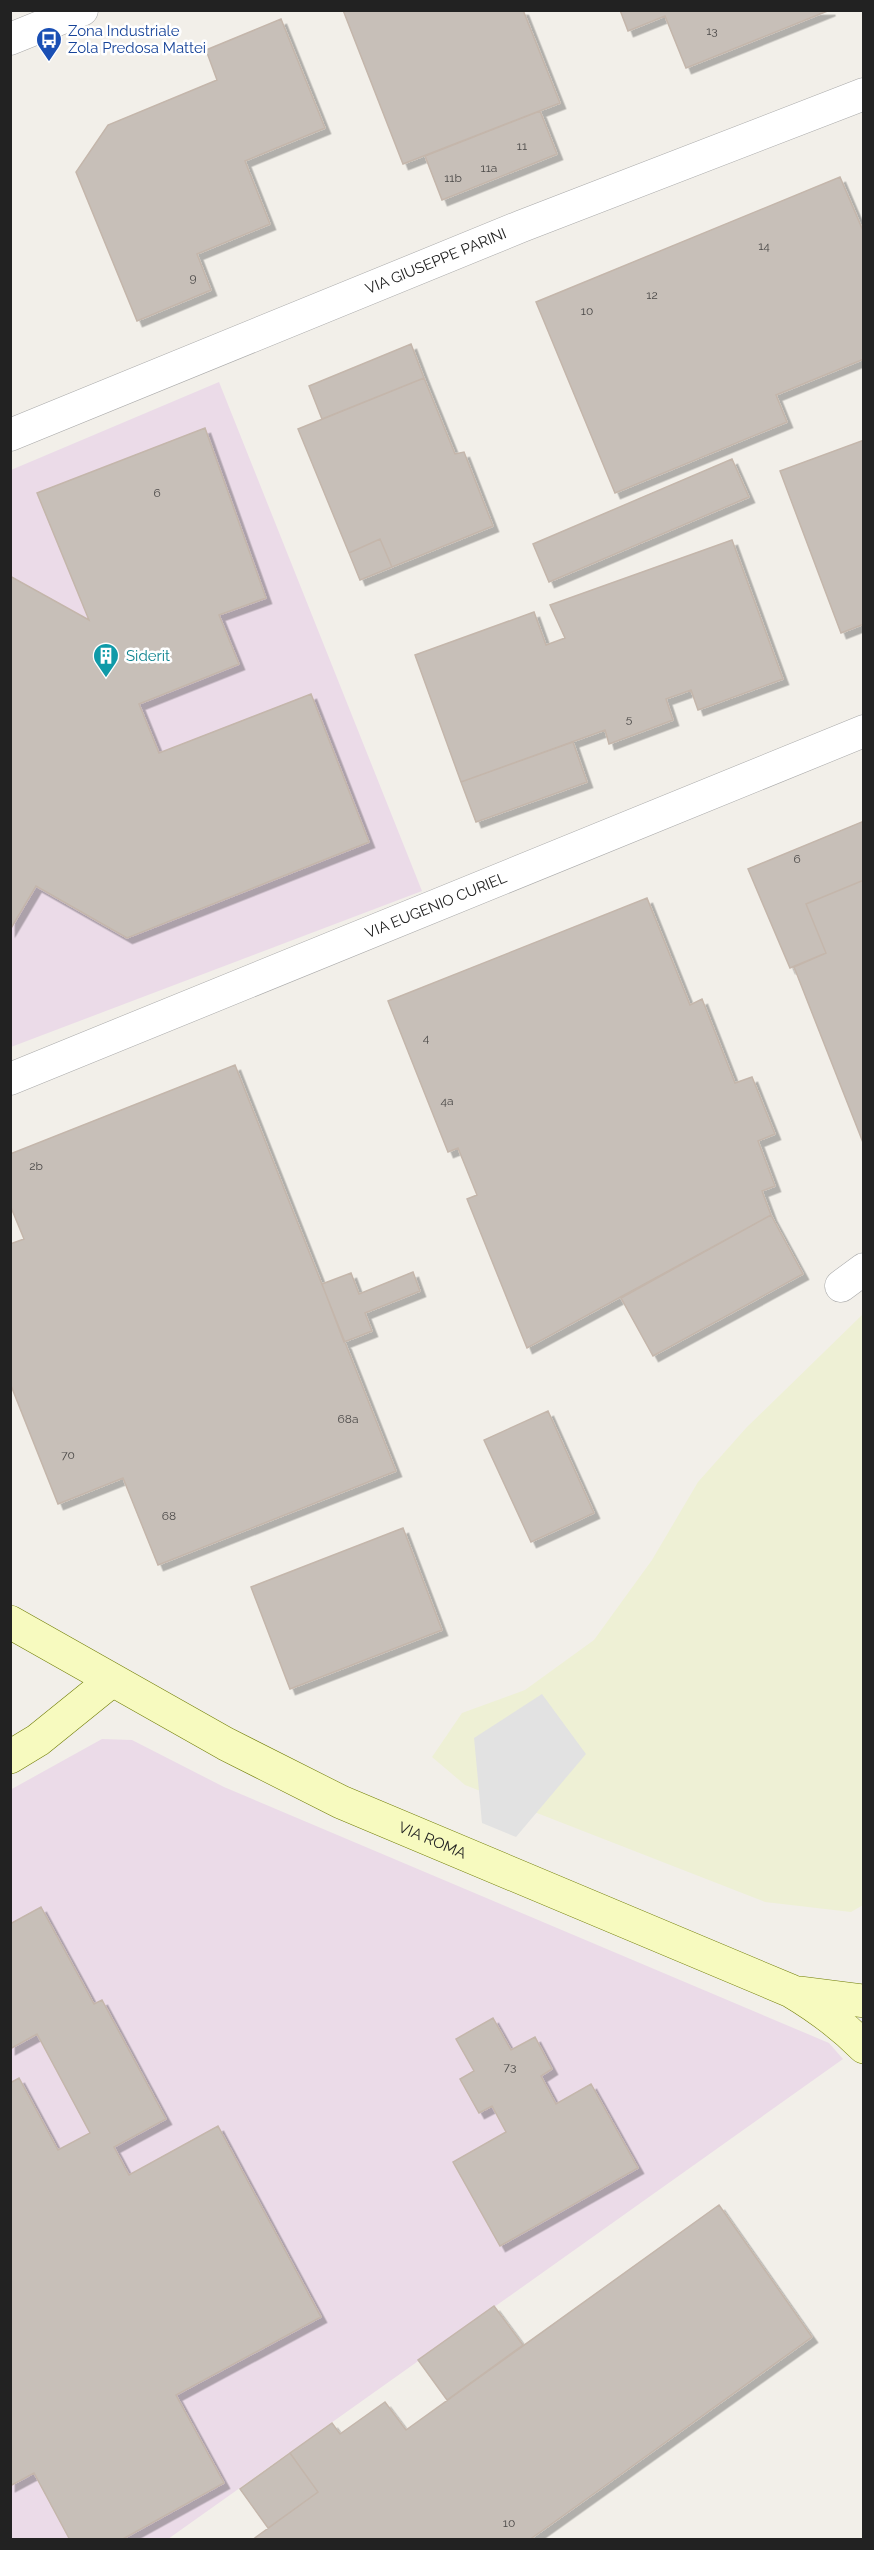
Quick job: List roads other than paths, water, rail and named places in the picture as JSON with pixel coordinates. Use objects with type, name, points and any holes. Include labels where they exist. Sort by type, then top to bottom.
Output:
[{"type":"street","points":[[10,39],[82,10]]},
{"type":"street","name":"VIA GIUSEPPE PARINI","points":[[10,435],[522,226],[864,94]]},
{"type":"street","name":"VIA EUGENIO CURIEL","points":[[10,1079],[864,731]]},
{"type":"street","name":"VIA ROMA","points":[[10,1622],[226,1744],[341,1802],[790,1991],[814,2004],[841,2024],[864,2047]]},
{"type":"street","points":[[10,1756],[38,1740],[98,1673]]},
{"type":"street","name":"VIA ROMA","points":[[790,1991],[824,1998],[864,2001]]},
{"type":"place","name":"Zona Industriale Zola Predosa Mattei","points":[[49,63]]},
{"type":"place","name":"Siderit","points":[[106,679]]}]
